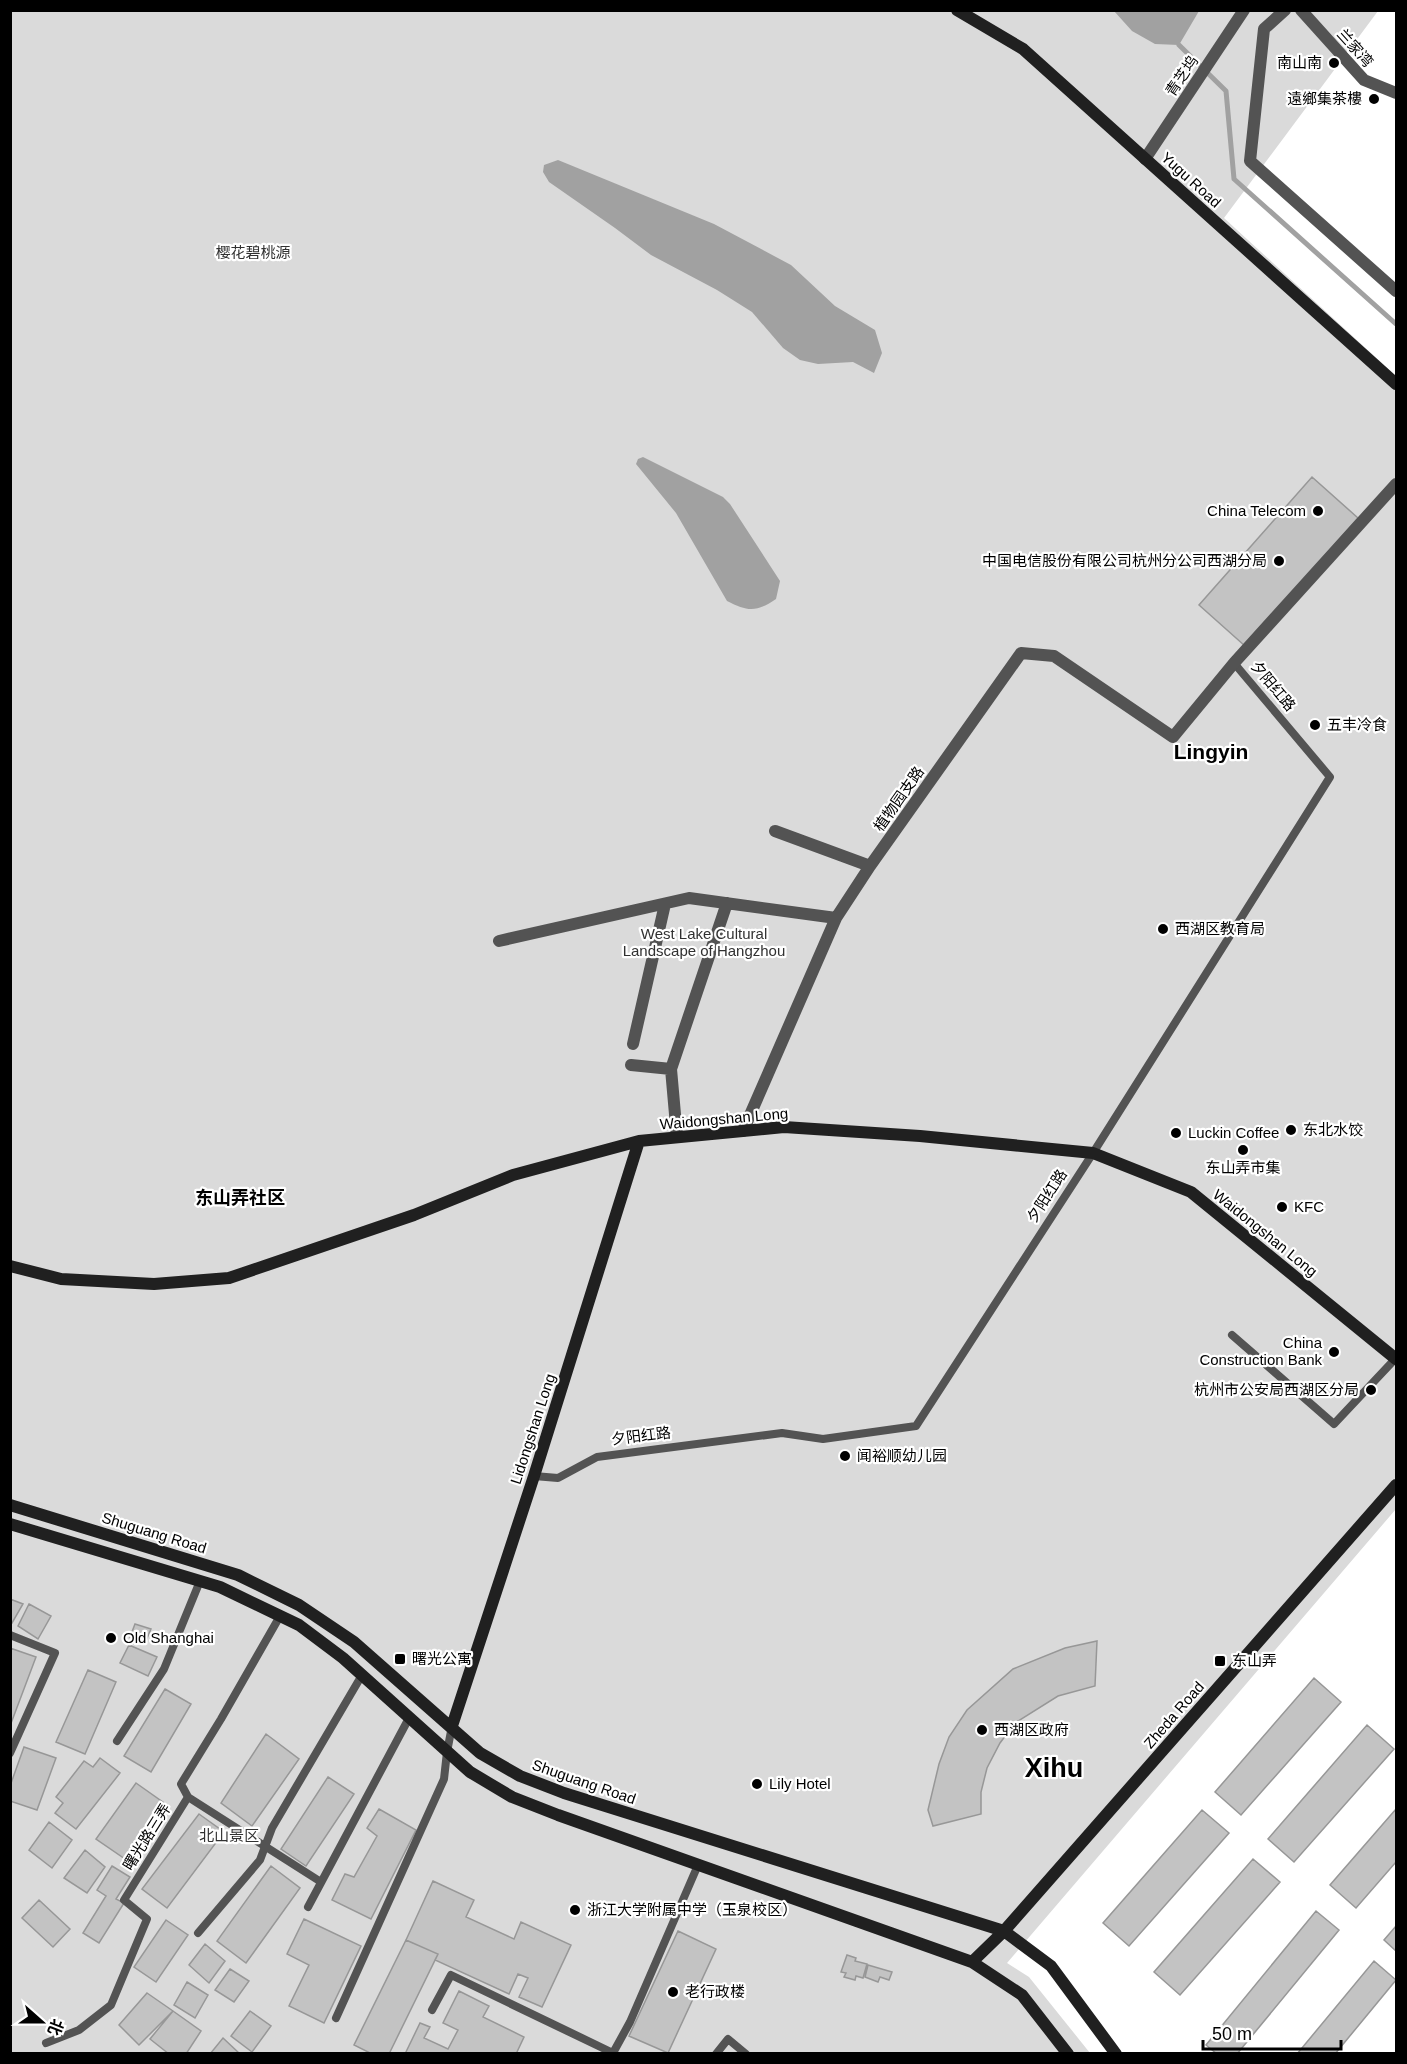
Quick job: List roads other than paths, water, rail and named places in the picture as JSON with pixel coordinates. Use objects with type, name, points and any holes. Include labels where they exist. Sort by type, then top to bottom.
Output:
[{"type":"main road","name":"Yugu Road","points":[[957,10],[1023,49],[1396,384]]},
{"type":"main road","name":"Waidongshan Long","points":[[10,1266],[61,1279],[154,1284],[229,1278],[414,1215],[513,1175],[639,1141],[784,1127],[920,1136],[1093,1153],[1191,1192],[1396,1359]]},
{"type":"main road","name":"Lidongshan Long","points":[[452,1726],[534,1476],[639,1141]]},
{"type":"main road","name":"Zheda Road","points":[[972,1962],[1004,1931],[1396,1485]]},
{"type":"main road","name":"Shuguang Road","points":[[10,1505],[238,1575],[299,1605],[354,1642],[480,1753],[520,1776],[564,1793],[1004,1931],[1051,1966],[1116,2054]]},
{"type":"main road","points":[[10,1524],[220,1587],[299,1624],[343,1658],[470,1772],[512,1797],[972,1962],[1022,1995],[1068,2054]]},
{"type":"street","points":[[1285,10],[1264,29],[1250,162],[1396,291]]},
{"type":"street","name":"兰家湾","points":[[1301,10],[1364,80],[1396,93]]},
{"type":"street","name":"青芝坞","points":[[1145,159],[1243,11]]},
{"type":"street","name":"夕阳红路","points":[[1173,737],[1234,663],[1396,484]]},
{"type":"street","name":"植物园支路","points":[[743,1131],[836,918],[870,866],[1021,653],[1054,656],[1173,737]]},
{"type":"street","points":[[775,831],[870,866]]},
{"type":"street","points":[[499,941],[689,898],[836,918]]},
{"type":"street","points":[[677,1137],[671,1069],[727,903]]},
{"type":"street","points":[[633,1044],[665,904]]},
{"type":"street","points":[[631,1065],[671,1069]]},
{"type":"lane","name":"夕阳红路","points":[[534,1476],[558,1478],[597,1457],[782,1433],[823,1438],[916,1426],[1093,1153],[1330,777],[1234,663]]},
{"type":"lane","points":[[1232,1335],[1334,1424],[1396,1359]]},
{"type":"lane","points":[[117,1742],[164,1669],[200,1581]]},
{"type":"lane","name":"曙光路三弄","points":[[46,2043],[79,2030],[111,2005],[147,1919],[124,1900],[188,1797],[181,1784],[280,1616]]},
{"type":"lane","points":[[10,1635],[55,1653],[10,1753]]},
{"type":"lane","points":[[198,1933],[260,1860],[272,1828],[362,1675]]},
{"type":"lane","points":[[308,1907],[409,1718]]},
{"type":"lane","points":[[336,2018],[444,1779],[452,1726]]},
{"type":"lane","points":[[188,1797],[321,1882]]},
{"type":"lane","points":[[432,2010],[451,1975],[613,2053],[630,2022],[698,1865]]},
{"type":"lane","points":[[716,2054],[728,2039],[746,2054]]},
{"type":"waterway","points":[[1179,45],[1226,91],[1234,179],[1396,324]]},
{"type":"place","name":"南山南","points":[[1334,63]]},
{"type":"place","name":"遠鄉集茶樓","points":[[1374,99]]},
{"type":"place","name":"China Telecom","points":[[1318,511]]},
{"type":"place","name":"中国电信股份有限公司杭州分公司西湖分局","points":[[1279,561]]},
{"type":"place","name":"五丰冷食","points":[[1315,725]]},
{"type":"place","name":"西湖区教育局","points":[[1163,929]]},
{"type":"place","name":"东北水饺","points":[[1291,1130]]},
{"type":"place","name":"Luckin Coffee","points":[[1176,1133]]},
{"type":"place","name":"东山弄市集","points":[[1243,1150]]},
{"type":"place","name":"KFC","points":[[1282,1207]]},
{"type":"place","name":"China Construction Bank","points":[[1334,1352]]},
{"type":"place","name":"杭州市公安局西湖区分局","points":[[1371,1390]]},
{"type":"place","name":"闻裕顺幼儿园","points":[[845,1456]]},
{"type":"place","name":"Old Shanghai","points":[[111,1638]]},
{"type":"place","name":"曙光公寓","points":[[400,1659]]},
{"type":"place","name":"东山弄","points":[[1220,1661]]},
{"type":"place","name":"西湖区政府","points":[[982,1730]]},
{"type":"place","name":"Lily Hotel","points":[[757,1784]]},
{"type":"place","name":"浙江大学附属中学（玉泉校区）","points":[[575,1910]]},
{"type":"place","name":"老行政楼","points":[[673,1992]]},
{"type":"district","name":"Lingyin","points":[[1211,752]]},
{"type":"district","name":"东山弄社区","points":[[240,1198]]},
{"type":"district","name":"Xihu","points":[[1054,1768]]},
{"type":"park label","name":"樱花碧桃源","points":[[253,253]]},
{"type":"park label","name":"West Lake Cultural Landscape of Hangzhou","points":[[704,942]]},
{"type":"park label","name":"北山景区","points":[[229,1836]]}]
